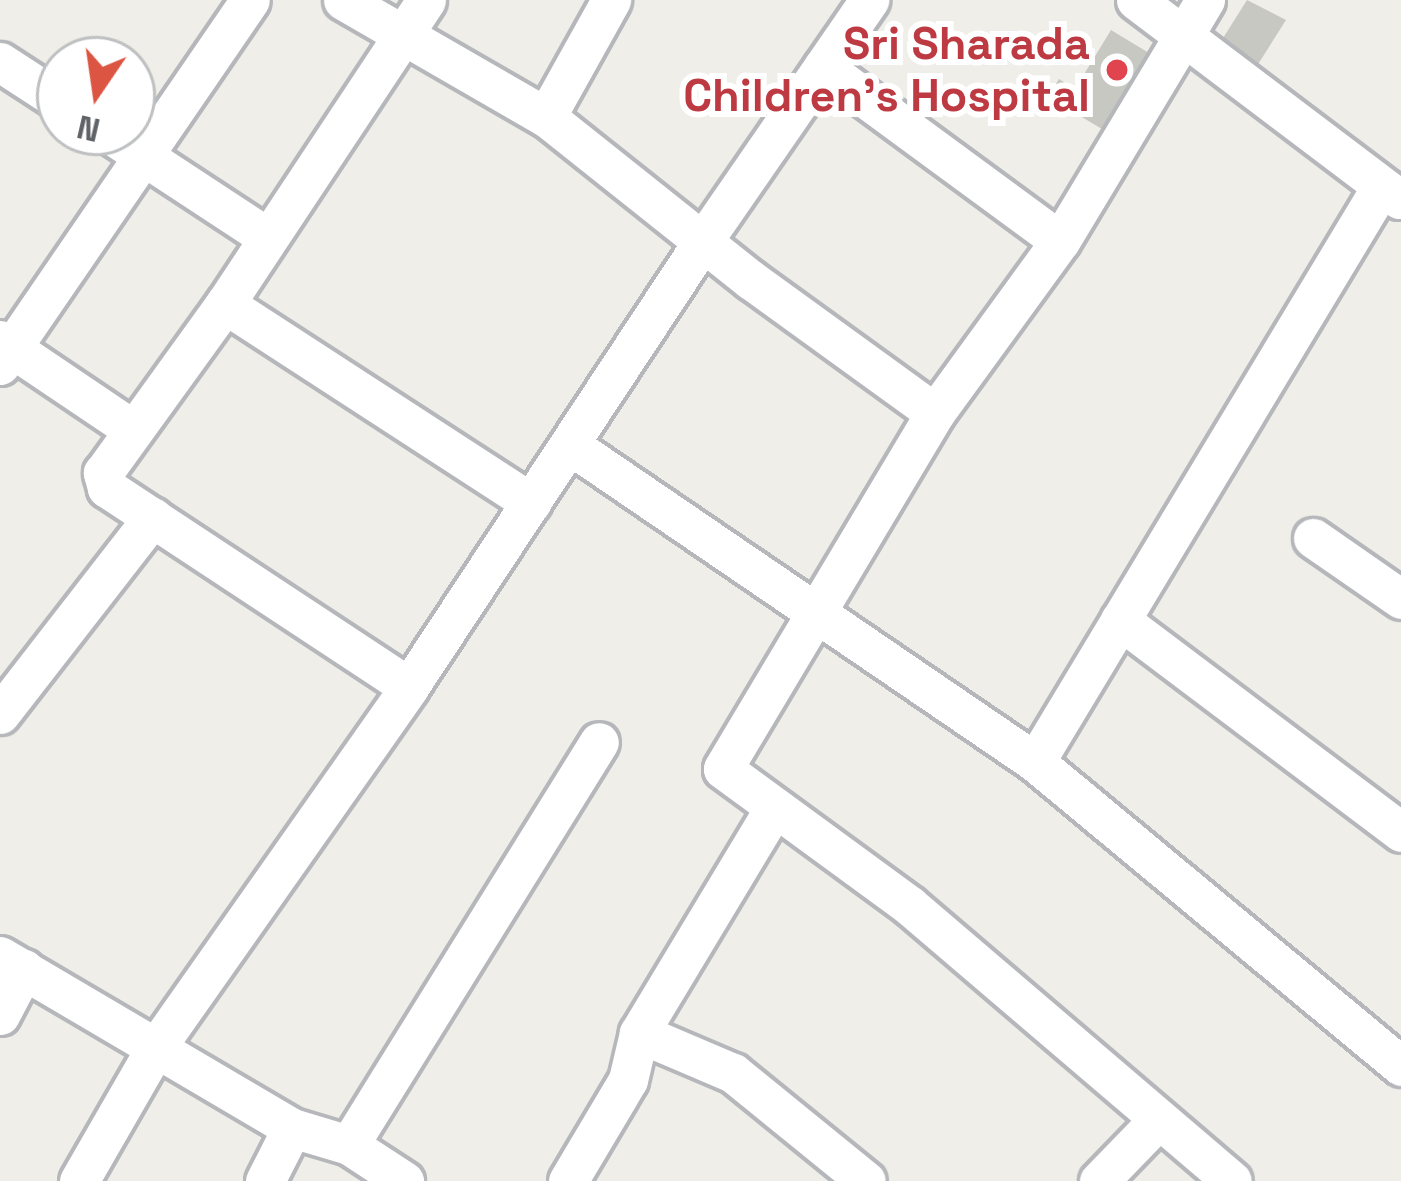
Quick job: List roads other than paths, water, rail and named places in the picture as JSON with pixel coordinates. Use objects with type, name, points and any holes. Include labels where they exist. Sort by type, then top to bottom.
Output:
[{"type":"street","points":[[156,134],[250,0]]},
{"type":"street","points":[[343,0],[545,117],[935,413]]},
{"type":"street","points":[[409,687],[106,488],[103,473],[225,304],[426,0]]},
{"type":"street","points":[[545,117],[611,0]]},
{"type":"street","points":[[79,1181],[155,1049],[409,687],[703,241],[869,0]]},
{"type":"street","points":[[1035,761],[1391,194],[1136,0]]},
{"type":"street","points":[[1205,0],[1060,241],[935,413],[722,769],[910,906],[1232,1181]]},
{"type":"street","points":[[0,62],[36,85]]},
{"type":"street","points":[[823,67],[1060,241]]},
{"type":"street","points":[[132,429],[4,351],[140,156]]},
{"type":"street","points":[[143,156],[267,237]]},
{"type":"street","points":[[225,304],[531,503]]},
{"type":"street","points":[[570,445],[1035,761],[1401,1066]]},
{"type":"street","points":[[0,714],[153,517]]},
{"type":"street","points":[[1313,538],[1401,599]]},
{"type":"street","points":[[1120,620],[1401,832]]},
{"type":"street","points":[[349,1145],[599,742]]},
{"type":"street","points":[[568,1181],[628,1080],[639,1033],[773,810]]},
{"type":"street","points":[[0,1015],[12,962],[292,1128],[349,1145],[404,1181]]},
{"type":"street","points":[[639,1033],[733,1073],[866,1181]]},
{"type":"street","points":[[1099,1181],[1160,1119]]},
{"type":"street","points":[[265,1181],[292,1128]]},
{"type":"place","name":"Sri Sharada Children's Hospital","points":[[1117,70]]}]
